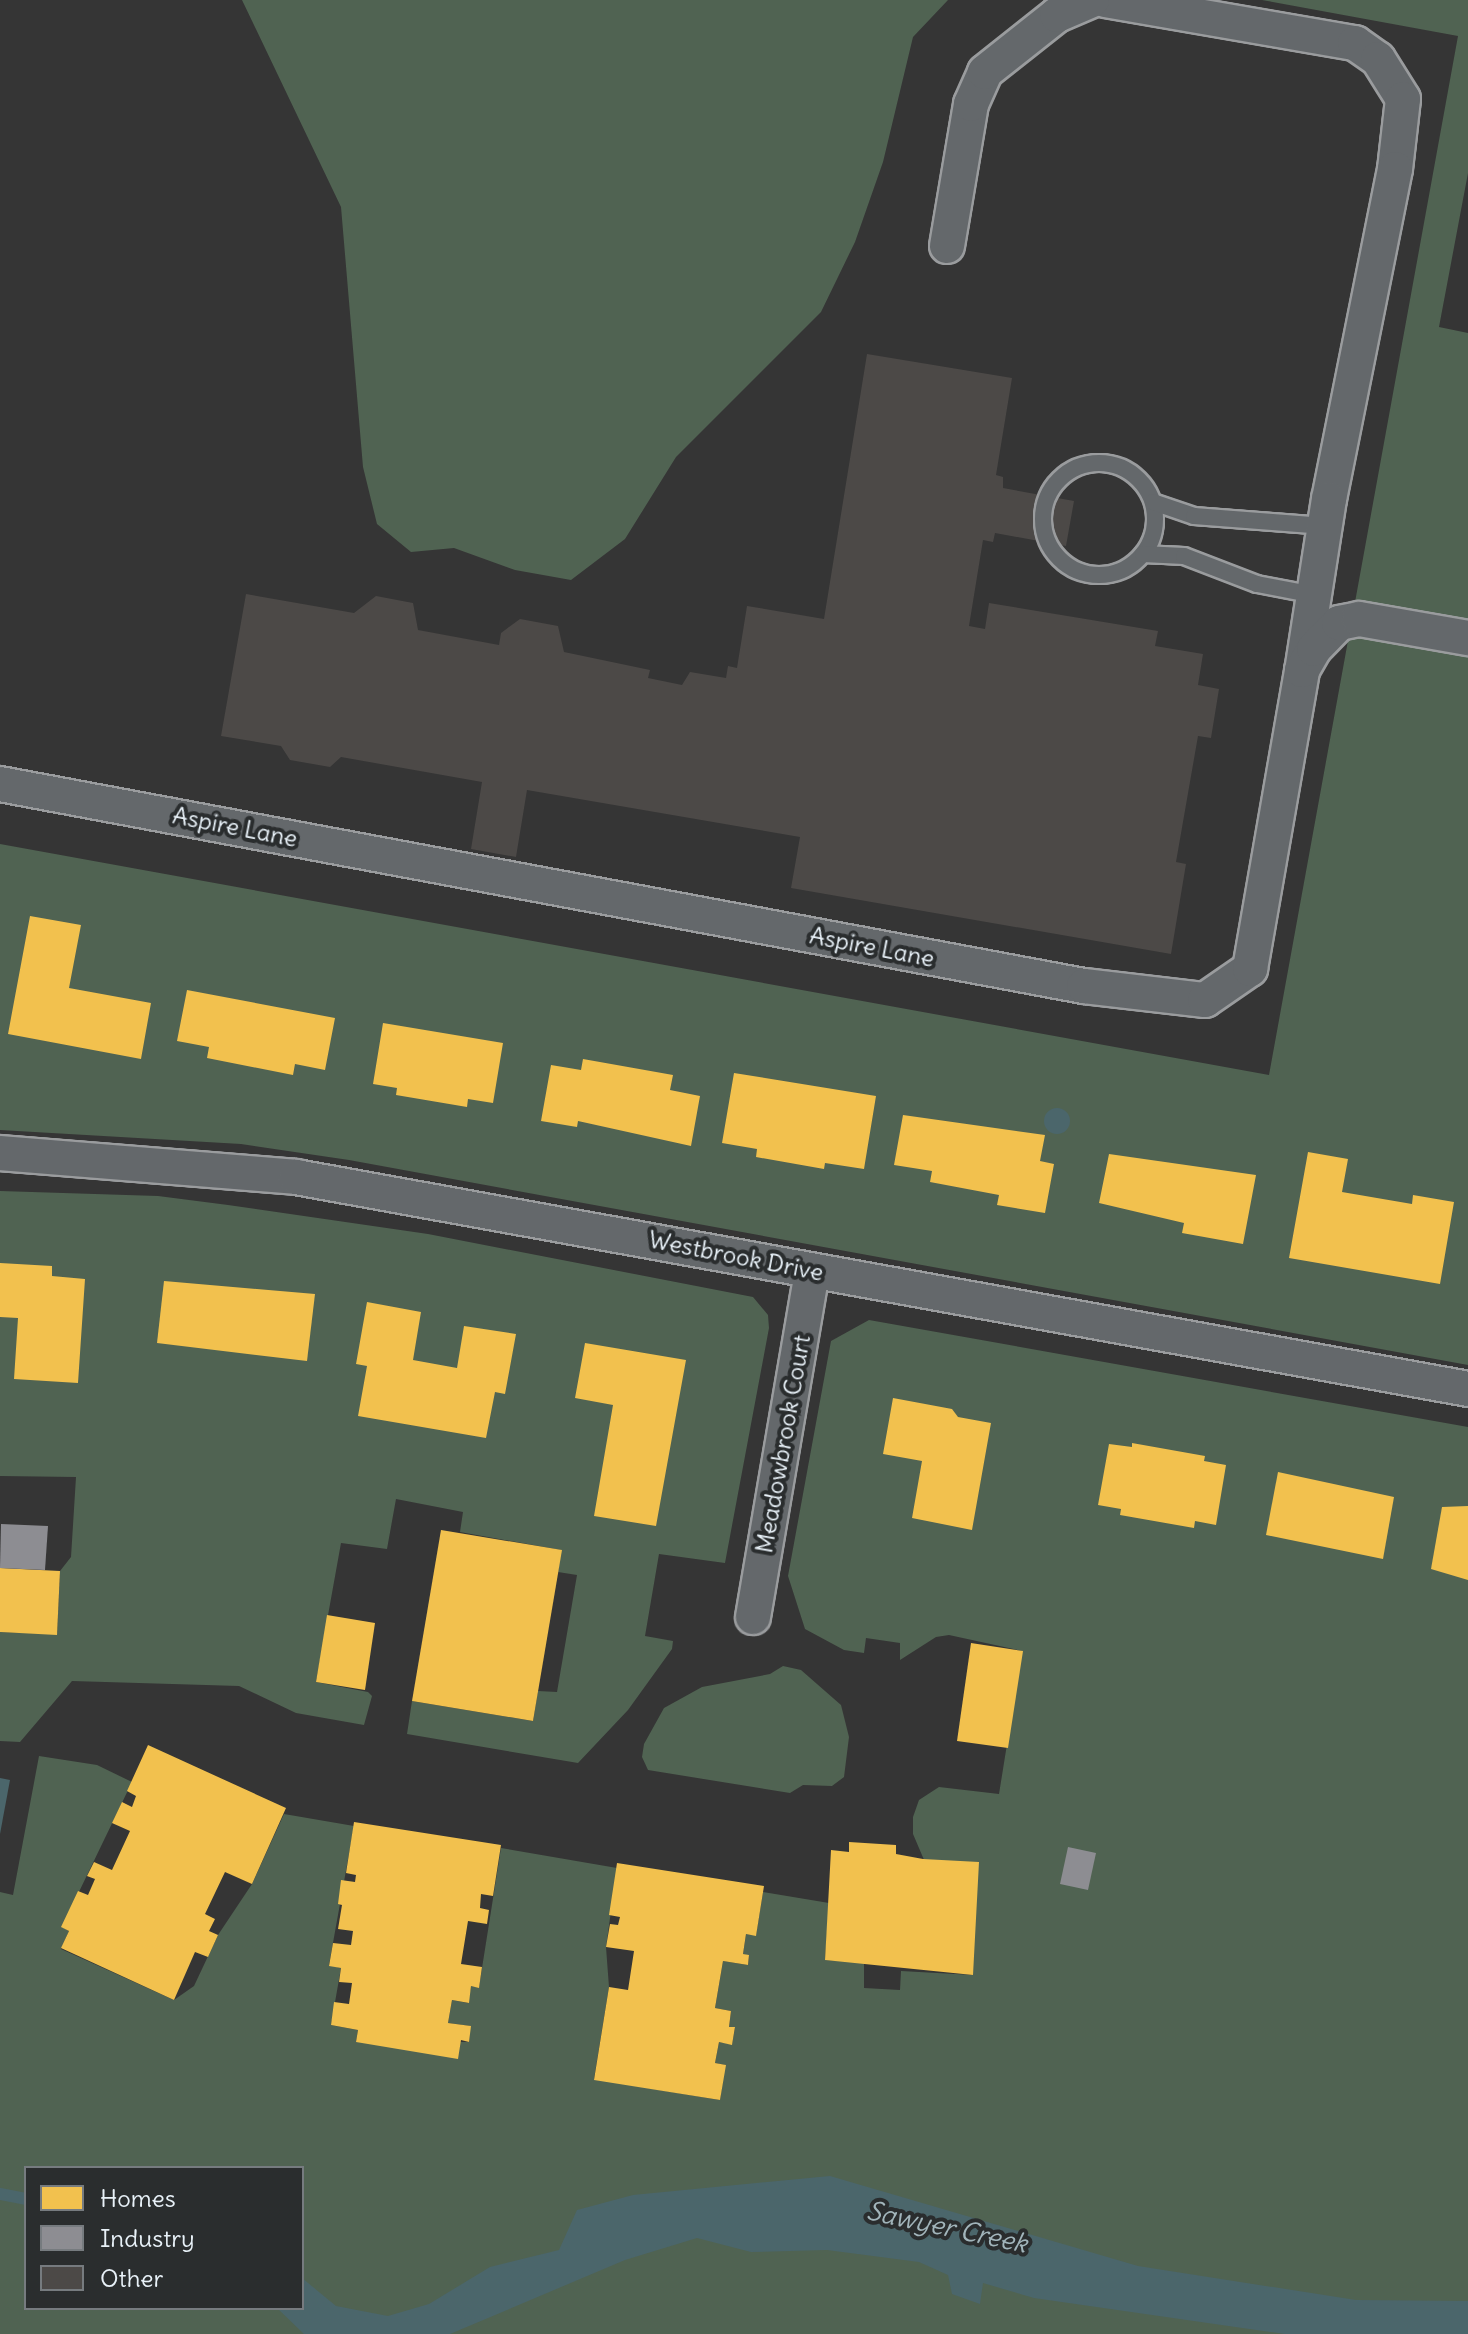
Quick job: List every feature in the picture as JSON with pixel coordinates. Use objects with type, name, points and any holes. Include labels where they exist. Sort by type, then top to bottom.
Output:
[{"type":"street","points":[[947,246],[971,104],[985,72],[1057,15],[1092,0]]},
{"type":"street","points":[[1105,0],[1355,43],[1378,59],[1403,99],[1395,169],[1325,526],[1302,670]]},
{"type":"street","name":"Aspire Lane","points":[[0,784],[1084,986],[1205,1000],[1250,969],[1302,670],[1339,623],[1359,619],[1468,638]]},
{"type":"street","name":"Westbrook Drive","points":[[0,1153],[296,1177],[1468,1389]]},
{"type":"street","name":"Meadowbrook Court","points":[[753,1617],[812,1271]]},
{"type":"lane","points":[[1153,502],[1153,536],[1143,554],[1111,574],[1073,569],[1047,540],[1046,502],[1067,472],[1100,462],[1132,474],[1153,502],[1194,516],[1325,526]]},
{"type":"lane","points":[[1143,554],[1184,556],[1257,584],[1314,595]]},
{"type":"green space","points":[[242,0],[948,0],[913,37],[883,162],[855,242],[821,312],[676,457],[625,539],[571,580],[515,570],[454,548],[411,552],[377,524],[363,467],[341,207]]},
{"type":"green space","points":[[1262,0],[1468,0],[1468,173],[1439,327],[1468,333],[1468,1365],[349,1160],[241,1144],[0,1130],[0,844],[1269,1075],[1458,36]]},
{"type":"green space","points":[[0,1191],[158,1196],[228,1205],[428,1234],[753,1297],[768,1315],[769,1328],[725,1563],[659,1554],[645,1636],[673,1641],[672,1649],[628,1710],[578,1763],[407,1734],[412,1701],[533,1721],[538,1691],[557,1692],[577,1575],[558,1572],[561,1550],[460,1532],[463,1512],[396,1499],[387,1549],[341,1543],[316,1682],[368,1692],[372,1696],[364,1725],[296,1713],[239,1686],[72,1681],[20,1742],[0,1741],[0,1632],[57,1634],[60,1571],[71,1557],[76,1477],[0,1476]]},
{"type":"green space","points":[[869,1320],[1468,1427],[1468,2334],[0,2334],[0,1892],[13,1895],[39,1756],[97,1765],[132,1782],[62,1927],[69,1931],[61,1949],[174,2000],[194,1986],[218,1935],[252,1884],[284,1814],[354,1826],[329,1965],[341,1968],[331,2025],[358,2030],[356,2042],[469,2042],[470,2026],[448,2023],[452,2000],[468,2003],[471,1986],[479,1987],[501,1848],[617,1868],[606,1947],[609,1987],[594,2079],[720,2100],[725,2065],[715,2063],[719,2042],[732,2044],[735,2028],[729,2027],[731,2011],[715,2008],[723,1961],[748,1965],[749,1956],[743,1954],[746,1934],[756,1935],[763,1892],[829,1903],[825,1960],[864,1962],[864,1988],[900,1990],[901,1971],[973,1975],[913,1834],[913,1817],[919,1800],[939,1787],[999,1794],[1022,1651],[949,1635],[936,1637],[900,1660],[900,1643],[866,1638],[864,1653],[844,1650],[805,1629],[788,1576],[831,1341]]},
{"type":"green space","points":[[783,1666],[801,1670],[841,1705],[849,1737],[844,1777],[832,1786],[803,1785],[790,1793],[648,1770],[642,1757],[644,1744],[664,1708],[702,1687],[770,1674]]},
{"type":"water","points":[[1057,1108],[1066,1112],[1070,1121],[1066,1130],[1057,1134],[1048,1130],[1044,1121],[1048,1112]]},
{"type":"water","points":[[0,1778],[10,1780],[0,1834]]},
{"type":"water","points":[[830,2176],[1138,2266],[1356,2300],[1468,2301],[1468,2334],[1285,2334],[1034,2298],[983,2283],[980,2304],[952,2294],[948,2275],[919,2262],[827,2250],[751,2252],[697,2238],[625,2260],[450,2334],[304,2334],[279,2310],[304,2310],[304,2280],[336,2306],[388,2316],[429,2304],[490,2267],[559,2250],[577,2210],[633,2195]]},
{"type":"building: Homes","points":[[30,916],[81,925],[69,988],[151,1003],[141,1059],[8,1034]]},
{"type":"building: Homes","points":[[187,990],[335,1018],[325,1070],[295,1064],[293,1075],[207,1058],[209,1047],[177,1041]]},
{"type":"building: Homes","points":[[383,1023],[503,1043],[493,1103],[468,1099],[467,1107],[396,1095],[397,1088],[373,1084]]},
{"type":"building: Homes","points":[[583,1059],[673,1075],[670,1090],[700,1096],[691,1146],[578,1121],[577,1127],[541,1121],[551,1065],[581,1070]]},
{"type":"building: Homes","points":[[734,1073],[876,1096],[864,1169],[825,1163],[824,1169],[756,1157],[757,1149],[722,1143]]},
{"type":"building: Homes","points":[[903,1115],[1045,1135],[1040,1161],[1054,1164],[1045,1213],[997,1205],[999,1195],[930,1182],[932,1171],[894,1165]]},
{"type":"building: Homes","points":[[1308,1152],[1348,1159],[1342,1192],[1412,1204],[1413,1195],[1454,1202],[1440,1284],[1289,1258]]},
{"type":"building: Homes","points":[[1109,1154],[1256,1175],[1243,1244],[1182,1233],[1184,1223],[1099,1203]]},
{"type":"building: Homes","points":[[0,1263],[52,1266],[52,1276],[85,1279],[78,1383],[14,1379],[18,1318],[0,1317]]},
{"type":"building: Homes","points":[[164,1281],[315,1294],[307,1361],[157,1343]]},
{"type":"building: Homes","points":[[367,1302],[421,1312],[413,1360],[457,1368],[464,1326],[516,1334],[505,1394],[495,1392],[486,1438],[358,1416],[367,1366],[356,1364]]},
{"type":"building: Homes","points":[[585,1343],[686,1360],[656,1526],[594,1516],[613,1405],[575,1398]]},
{"type":"building: Homes","points":[[893,1398],[952,1409],[958,1417],[991,1423],[972,1530],[912,1518],[922,1461],[883,1454]]},
{"type":"building: Homes","points":[[1132,1443],[1205,1456],[1204,1461],[1226,1465],[1216,1525],[1195,1521],[1194,1528],[1120,1515],[1121,1509],[1098,1505],[1109,1444],[1132,1447]]},
{"type":"building: Homes","points":[[1278,1472],[1394,1497],[1383,1559],[1266,1535]]},
{"type":"building: Homes","points":[[1468,1506],[1468,1580],[1431,1569],[1442,1507]]},
{"type":"building: Homes","points":[[441,1530],[562,1550],[533,1721],[412,1701]]},
{"type":"building: Homes","points":[[0,1568],[60,1571],[57,1635],[0,1632]]},
{"type":"building: Homes","points":[[327,1615],[375,1623],[365,1690],[316,1682]]},
{"type":"building: Homes","points":[[971,1643],[1023,1651],[1008,1748],[957,1741]]},
{"type":"building: Homes","points":[[148,1745],[286,1808],[252,1884],[225,1872],[205,1914],[215,1919],[209,1931],[218,1935],[208,1957],[195,1952],[174,2000],[61,1948],[69,1931],[61,1927],[78,1891],[88,1895],[95,1879],[87,1876],[94,1862],[112,1870],[130,1831],[112,1823],[122,1802],[132,1807],[136,1796],[127,1791]]},
{"type":"building: Homes","points":[[354,1822],[501,1845],[493,1896],[481,1894],[480,1908],[489,1910],[487,1924],[468,1921],[461,1964],[482,1967],[479,1988],[471,1986],[469,2003],[452,2000],[448,2023],[471,2026],[469,2042],[461,2040],[458,2059],[356,2042],[358,2030],[331,2025],[334,2002],[349,2004],[352,1983],[339,1982],[341,1968],[329,1966],[333,1943],[351,1945],[353,1931],[338,1929],[342,1905],[338,1904],[341,1880],[355,1882],[356,1875],[346,1873]]},
{"type":"building: Homes","points":[[849,1842],[896,1845],[896,1854],[923,1859],[979,1862],[973,1975],[825,1960],[831,1850],[849,1852]]},
{"type":"building: Homes","points":[[617,1863],[764,1886],[756,1936],[746,1934],[743,1954],[749,1955],[748,1965],[723,1961],[715,2008],[731,2011],[729,2027],[735,2027],[732,2045],[719,2042],[715,2063],[726,2065],[720,2100],[594,2080],[609,1987],[628,1990],[634,1951],[606,1947],[610,1924],[618,1925],[620,1917],[609,1915]]},
{"type":"building: Industry","points":[[1,1524],[48,1526],[45,1570],[0,1568]]},
{"type":"building: Industry","points":[[1068,1847],[1096,1853],[1088,1890],[1060,1884]]},
{"type":"building: Other","points":[[867,354],[1012,378],[996,475],[1003,477],[1003,488],[1074,501],[1066,546],[995,533],[993,542],[983,540],[969,626],[985,629],[989,603],[1158,631],[1155,646],[1203,654],[1198,685],[1219,689],[1211,738],[1198,736],[1176,862],[1186,864],[1171,954],[791,888],[800,837],[527,790],[516,857],[471,849],[482,782],[341,757],[330,767],[290,760],[281,746],[221,736],[246,594],[354,613],[376,596],[413,603],[418,630],[499,645],[501,633],[520,619],[558,626],[564,652],[650,670],[648,678],[682,685],[690,672],[726,678],[728,666],[737,668],[747,606],[824,619]]},
{"type":"waterway","name":"Sawyer Creek","points":[[0,2194],[24,2199]]}]
